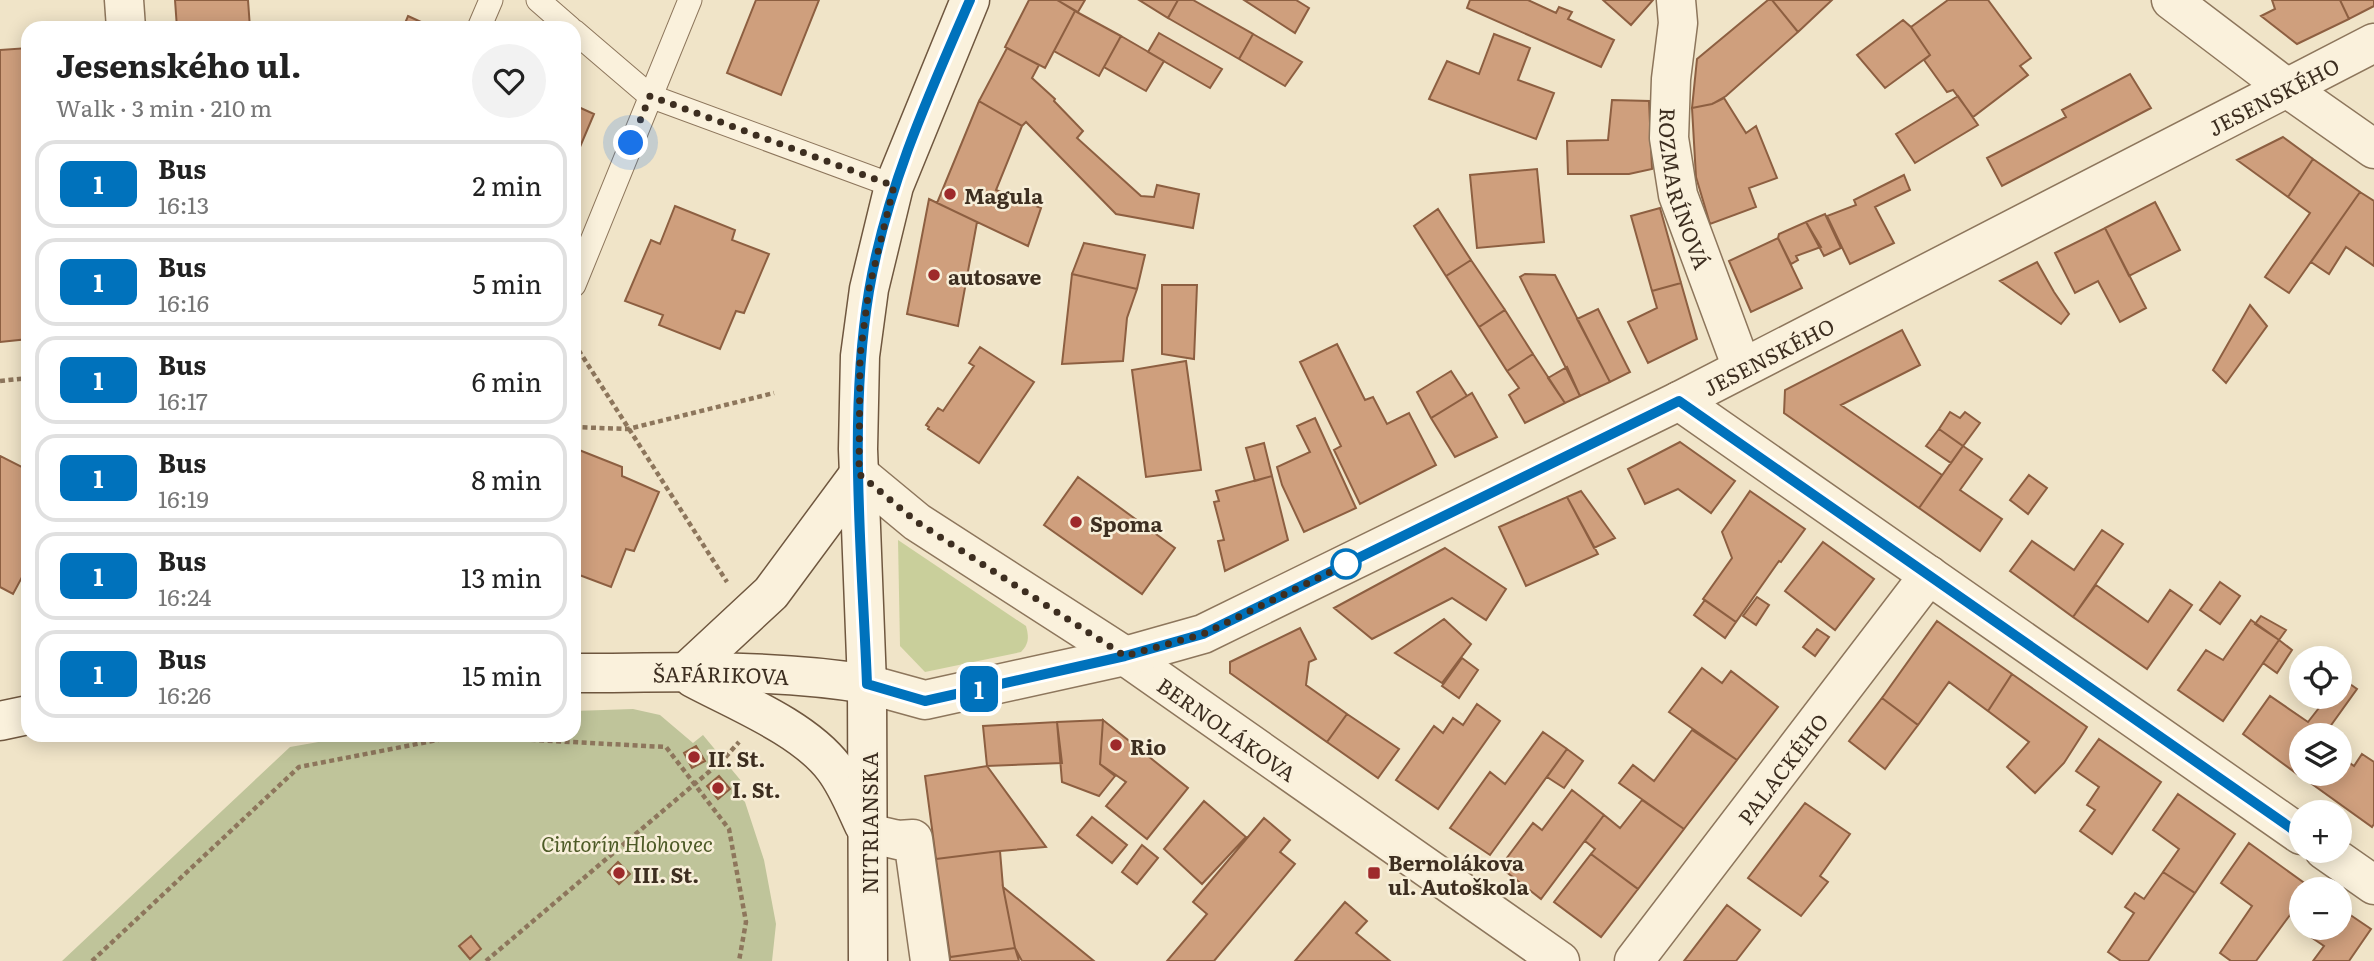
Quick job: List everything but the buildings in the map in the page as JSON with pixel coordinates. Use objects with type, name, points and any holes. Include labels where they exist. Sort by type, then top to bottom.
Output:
[{"type":"street","points":[[124,0],[126,21]]},
{"type":"street","name":"NITRIANSKA","points":[[868,961],[867,684],[859,474],[860,356],[869,289],[894,186],[970,0]]},
{"type":"street","name":"ROZMARÍNOVÁ","points":[[1676,0],[1678,23],[1671,79],[1669,138],[1678,195],[1742,368]]},
{"type":"street","points":[[2171,0],[2287,88],[2374,149]]},
{"type":"street","name":"JESENSKÉHO","points":[[867,684],[925,701],[1125,656],[1203,634],[1679,401],[2374,43]]},
{"type":"street","points":[[1679,401],[2289,827]]},
{"type":"street","points":[[859,474],[771,593],[685,673],[783,726],[813,746],[833,766],[844,782],[868,833],[898,840],[913,839],[930,961]]},
{"type":"street","name":"BERNOLÁKOVA","points":[[859,474],[917,522],[1125,656],[1560,961]]},
{"type":"street","name":"PALACKÉHO","points":[[1634,961],[1928,575]]},
{"type":"street","name":"ŠAFÁRIKOVA","points":[[581,673],[825,677],[867,684]]},
{"type":"street","points":[[0,721],[21,716]]},
{"type":"street","points":[[2343,863],[2374,885]]},
{"type":"lane","points":[[482,21],[491,0]]},
{"type":"lane","points":[[538,0],[562,21]]},
{"type":"lane","points":[[581,268],[690,0]]},
{"type":"lane","points":[[581,38],[650,96],[894,186]]},
{"type":"path","points":[[581,354],[733,592]]},
{"type":"path","points":[[0,381],[21,379]]},
{"type":"path","points":[[581,427],[628,429],[774,393]]},
{"type":"path","points":[[486,961],[723,760],[744,736]]},
{"type":"path","points":[[92,961],[299,767],[427,742]]},
{"type":"path","points":[[571,742],[666,747],[696,783],[729,829],[746,922],[739,961]]},
{"type":"green space","points":[[898,540],[1026,626],[1028,640],[1024,649],[1021,652],[925,672],[900,646]]},
{"type":"green space","name":"Cintorín Hlohovec","points":[[633,709],[660,715],[693,743],[703,735],[742,782],[734,790],[745,802],[764,860],[776,924],[772,961],[62,961],[290,747],[318,742],[581,742],[581,711]]},
{"type":"bus line","name":"1","points":[[970,0],[894,186],[869,289],[860,356],[858,449],[867,684],[925,701],[1125,656],[1203,634],[1679,401],[2289,827]]},
{"type":"place","name":"Magula","points":[[950,194]]},
{"type":"place","name":"autosave","points":[[934,275]]},
{"type":"place","name":"Spoma","points":[[1076,522]]},
{"type":"place","name":"Rio","points":[[1116,745]]},
{"type":"place","name":"II. St.","points":[[694,757]]},
{"type":"place","name":"I. St.","points":[[718,788]]},
{"type":"place","name":"III. St.","points":[[619,873]]},
{"type":"place","name":"Bernolákova ul. Autoškola","points":[[1374,873]]},
{"type":"route","points":[[631,143],[650,96],[894,186],[869,289],[860,356],[859,474],[917,522],[1125,656],[1203,634],[1353,561],[1346,564]]}]
